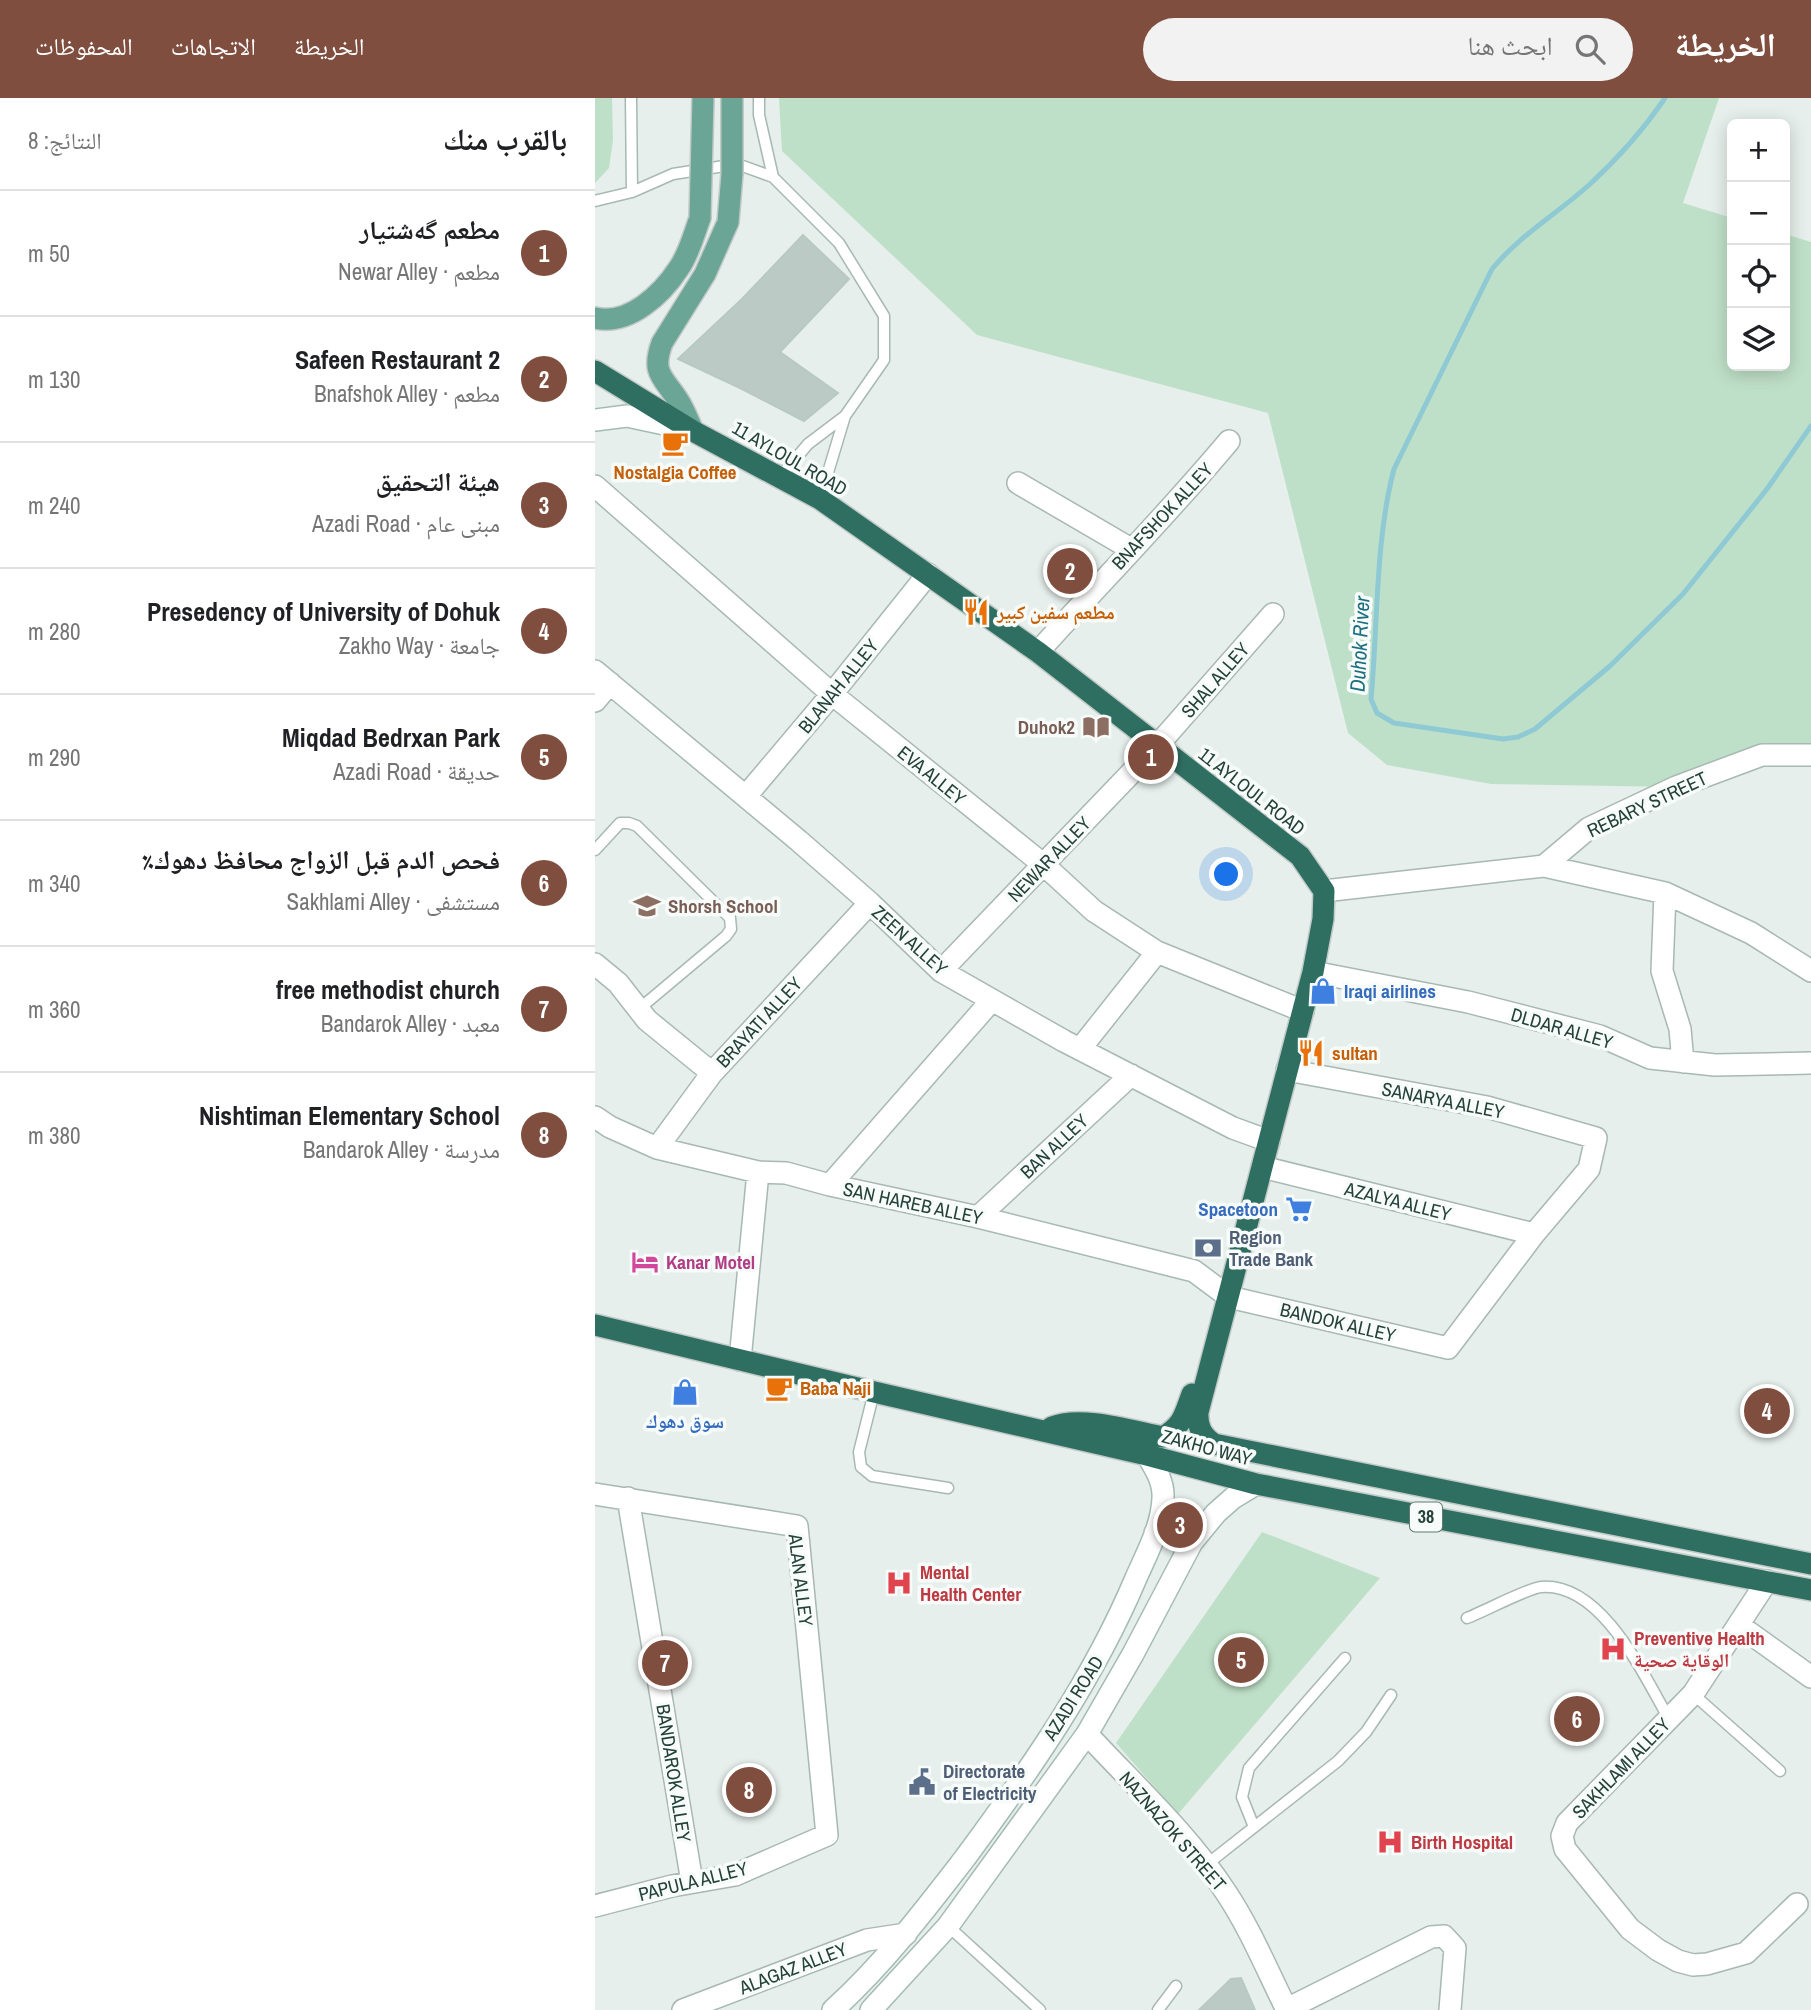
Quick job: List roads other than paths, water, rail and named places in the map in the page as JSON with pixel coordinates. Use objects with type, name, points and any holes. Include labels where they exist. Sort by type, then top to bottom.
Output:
[{"type":"highway","name":"11 AYLOUL ROAD","points":[[595,371],[693,430],[820,499],[1038,652],[1300,856],[1324,891]]},
{"type":"highway","points":[[1044,1431],[1061,1424],[1087,1423],[1163,1437],[1186,1415],[1193,1391],[1213,1354],[1229,1297],[1313,972],[1323,919],[1324,891]]},
{"type":"highway","name":"ZAKHO WAY","points":[[595,1325],[1147,1454],[1256,1484],[1811,1590]]},
{"type":"highway","name":"ZAKHO WAY","points":[[1213,1354],[1198,1420],[1203,1434],[1214,1444],[1811,1564]]},
{"type":"main road","points":[[595,318],[615,318],[649,302],[681,266],[700,218],[703,98]]},
{"type":"main road","points":[[693,430],[658,371],[657,359],[662,343],[705,274],[728,222],[732,174],[732,98]]},
{"type":"street","points":[[595,419],[627,415],[693,430]]},
{"type":"street","name":"BNAFSHOK ALLEY","points":[[1038,652],[1188,490],[1229,441]]},
{"type":"street","points":[[1018,483],[1131,549]]},
{"type":"street","name":"EVA ALLEY","points":[[595,486],[832,694],[1044,865],[1094,911],[1157,952],[1303,1011]]},
{"type":"street","name":"BLANAH ALLEY","points":[[746,796],[928,575]]},
{"type":"street","name":"SHAL ALLEY","points":[[1157,746],[1273,614]]},
{"type":"street","points":[[595,701],[602,677]]},
{"type":"street","name":"ZEEN ALLEY","points":[[602,677],[870,903],[941,971],[1080,1049],[1233,1128],[1269,1141]]},
{"type":"street","name":"NEWAR ALLEY","points":[[941,971],[1157,746]]},
{"type":"street","name":"REBARY STREET","points":[[1544,866],[1589,828],[1676,787],[1762,755],[1811,755]]},
{"type":"street","points":[[1324,891],[1544,866],[1665,893],[1751,933],[1811,971]]},
{"type":"street","points":[[1665,893],[1662,971],[1680,1028],[1683,1062]]},
{"type":"street","name":"BRAYATI ALLEY","points":[[657,1148],[712,1073],[870,903]]},
{"type":"street","points":[[1080,1049],[1157,952]]},
{"type":"street","points":[[595,964],[618,983],[647,1020],[712,1073]]},
{"type":"street","name":"DLDAR ALLEY","points":[[1313,972],[1468,1002],[1600,1036],[1650,1058],[1715,1065],[1811,1063]]},
{"type":"street","points":[[830,1185],[992,1000]]},
{"type":"street","name":"SANARYA ALLEY","points":[[1287,1070],[1487,1107],[1596,1138],[1588,1169],[1534,1234]]},
{"type":"street","name":"BAN ALLEY","points":[[978,1217],[1131,1074]]},
{"type":"street","name":"SAN HAREB ALLEY","points":[[595,1117],[610,1127],[657,1148],[758,1172],[786,1173],[1194,1271],[1229,1297]]},
{"type":"street","name":"AZALYA ALLEY","points":[[1262,1167],[1534,1234]]},
{"type":"street","points":[[740,1360],[758,1172]]},
{"type":"street","name":"BANDOK ALLEY","points":[[1229,1297],[1448,1348],[1534,1234]]},
{"type":"street","name":"AZADI ROAD","points":[[833,2010],[906,1934],[991,1822],[1085,1684],[1109,1640],[1156,1533],[1163,1485],[1147,1454]]},
{"type":"street","name":"AZADI ROAD","points":[[870,2010],[948,1926],[1087,1734],[1192,1542],[1216,1513],[1233,1498],[1256,1484]]},
{"type":"street","name":"ALAN ALLEY","points":[[595,1494],[797,1526],[827,1835]]},
{"type":"street","name":"BANDAROK ALLEY","points":[[628,1498],[692,1882]]},
{"type":"street","points":[[1156,1533],[1172,1528],[1187,1535],[1192,1542]]},
{"type":"street","name":"SAKHLAMI ALLEY","points":[[1767,1581],[1693,1695],[1567,1823],[1562,1836],[1565,1849],[1630,1929],[1678,1961],[1693,1965],[1707,1964],[1746,1954],[1797,1904]]},
{"type":"street","points":[[1740,1626],[1811,1677]]},
{"type":"street","name":"NAZNAZOK STREET","points":[[1087,1734],[1206,1865],[1247,1926],[1287,2010]]},
{"type":"street","name":"PAPULA ALLEY","points":[[595,1906],[692,1882],[735,1875],[827,1835]]},
{"type":"street","name":"ALAGAZ ALLEY","points":[[683,2010],[867,1940],[906,1934]]},
{"type":"street","points":[[1287,2010],[1431,1937],[1444,1936],[1455,1948],[1450,2010]]},
{"type":"lane","points":[[631,98],[632,192]]},
{"type":"lane","points":[[759,98],[759,115],[773,177]]},
{"type":"lane","points":[[595,201],[632,192],[673,174],[737,164],[773,177],[839,243],[884,316],[884,360],[845,416],[808,444],[781,476]]},
{"type":"lane","points":[[820,499],[845,416]]},
{"type":"lane","points":[[595,850],[620,823],[637,826],[730,918],[731,929],[726,936],[639,1009]]},
{"type":"lane","points":[[874,1392],[859,1452],[861,1467],[872,1476],[948,1488]]},
{"type":"lane","points":[[1467,1618],[1540,1587],[1566,1590],[1588,1603],[1607,1621],[1634,1659],[1669,1719]]},
{"type":"lane","points":[[1254,1827],[1242,1797],[1249,1768],[1345,1658]]},
{"type":"lane","points":[[1206,1865],[1338,1760],[1366,1732],[1391,1695]]},
{"type":"lane","points":[[1693,1695],[1780,1771]]},
{"type":"lane","points":[[948,1926],[1040,2010]]},
{"type":"lane","points":[[1158,2010],[1176,1986]]},
{"type":"waterway","name":"Duhok River","points":[[1665,98],[1639,132],[1600,174],[1514,246],[1492,269],[1394,469],[1383,525],[1378,583],[1371,699],[1377,713],[1394,723],[1503,739],[1518,737],[1535,729],[1610,666],[1683,594],[1767,489],[1811,426]]},
{"type":"place","name":"Nostalgia Coffee","points":[[675,443]]},
{"type":"place","name":"Safeen Restaurant 2","points":[[1070,571]]},
{"type":"place","name":"مطعم سفين كبير","points":[[976,612]]},
{"type":"place","name":"Duhok2","points":[[1096,727]]},
{"type":"place","name":"مطعم گەشتیار","points":[[1151,757]]},
{"type":"place","name":"Shorsh School","points":[[647,906]]},
{"type":"place","name":"Iraqi airlines","points":[[1323,991]]},
{"type":"place","name":"sultan","points":[[1311,1053]]},
{"type":"place","name":"Spacetoon","points":[[1299,1209]]},
{"type":"place","name":"Region Trade Bank","points":[[1208,1248]]},
{"type":"place","name":"Kanar Motel","points":[[645,1262]]},
{"type":"place","name":"Baba Naji","points":[[779,1388]]},
{"type":"place","name":"سوق دهوك","points":[[685,1392]]},
{"type":"place","name":"Presedency of University of Dohuk","points":[[1767,1411]]},
{"type":"place","name":"هيئة التحقيق","points":[[1180,1525]]},
{"type":"place","name":"Mental Health Center","points":[[899,1583]]},
{"type":"place","name":"Preventive Health الوقایة صحیة","points":[[1613,1649]]},
{"type":"place","name":"Miqdad Bedrxan Park","points":[[1241,1660]]},
{"type":"place","name":"free methodist church","points":[[665,1663]]},
{"type":"place","name":"فحص الدم قبل الزواج محافظ دهوك٪","points":[[1577,1719]]},
{"type":"place","name":"Directorate of Electricity","points":[[922,1782]]},
{"type":"place","name":"Nishtiman Elementary School","points":[[749,1790]]},
{"type":"place","name":"Birth Hospital","points":[[1390,1842]]}]
